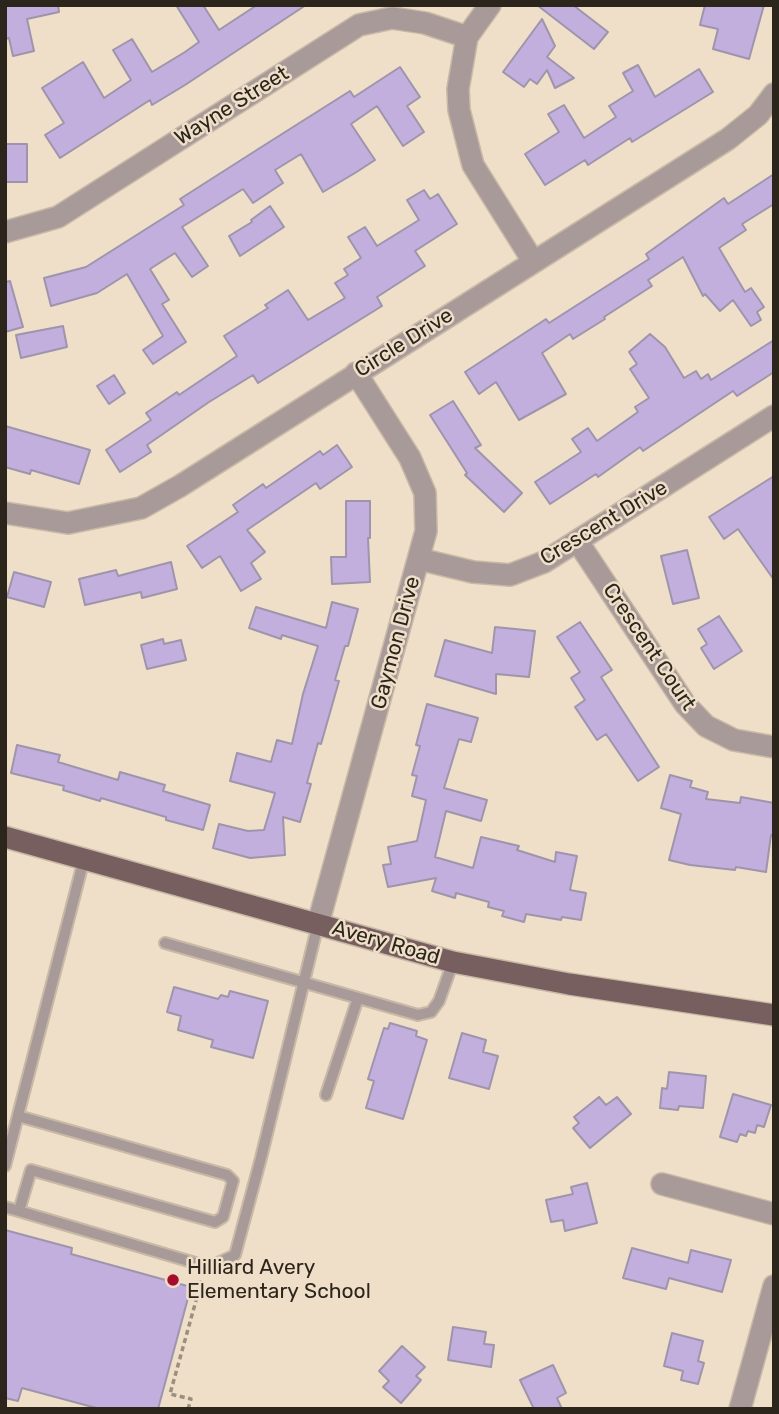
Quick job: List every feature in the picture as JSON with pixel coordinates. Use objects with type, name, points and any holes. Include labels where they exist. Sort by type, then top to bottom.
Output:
[{"type":"main road","name":"Avery Road","points":[[5,837],[453,962],[569,984],[774,1015]]},
{"type":"street","points":[[490,5],[467,37],[458,89],[459,110],[473,166],[533,261]]},
{"type":"street","name":"Wayne Street","points":[[5,232],[58,216],[359,25],[392,19],[425,23],[467,37]]},
{"type":"street","name":"Circle Drive","points":[[5,513],[68,523],[141,508],[180,486],[728,139],[758,115],[774,94]]},
{"type":"street","name":"Gaymon Drive","points":[[318,924],[426,531],[425,493],[410,458],[356,373]]},
{"type":"street","name":"Crescent Drive","points":[[419,559],[473,572],[510,575],[544,562],[774,416]]},
{"type":"street","name":"Crescent Court","points":[[578,542],[685,704],[706,726],[734,740],[774,747]]},
{"type":"street","points":[[662,1184],[774,1213]]},
{"type":"street","points":[[740,1409],[774,1286]]},
{"type":"lane","points":[[5,1166],[84,859]]},
{"type":"lane","points":[[5,1207],[209,1267],[234,1255],[261,1158],[318,924]]},
{"type":"lane","points":[[165,943],[418,1015],[431,1012],[439,1001],[453,962]]},
{"type":"lane","points":[[326,1095],[358,998]]},
{"type":"lane","points":[[18,1116],[227,1175],[233,1181],[223,1217],[215,1222],[31,1171],[19,1211]]},
{"type":"path","points":[[188,1409],[191,1399],[170,1394],[202,1279]]},
{"type":"building","points":[[5,5],[58,5],[59,12],[27,19],[34,51],[13,56],[9,38],[5,39]]},
{"type":"building","points":[[176,5],[203,5],[219,30],[257,5],[306,5],[185,85],[152,105],[150,100],[60,158],[45,135],[64,123],[42,88],[83,62],[104,98],[131,80],[113,50],[132,39],[152,72],[185,52],[199,42]]},
{"type":"building","points":[[537,5],[573,5],[608,32],[594,49]]},
{"type":"building","points":[[705,5],[764,5],[749,59],[713,49],[718,29],[700,25]]},
{"type":"building","points":[[542,19],[555,46],[547,57],[574,78],[555,88],[547,70],[537,84],[530,79],[524,87],[503,72]]},
{"type":"building","points":[[638,65],[655,97],[699,69],[713,92],[632,142],[630,138],[588,165],[585,160],[545,185],[525,154],[559,132],[548,114],[564,105],[584,138],[616,117],[609,106],[633,91],[623,73]]},
{"type":"building","points":[[400,67],[420,97],[407,106],[424,132],[403,146],[377,106],[351,124],[375,160],[355,173],[323,192],[301,154],[275,170],[283,183],[253,203],[243,189],[182,227],[208,266],[192,277],[175,253],[150,269],[169,300],[162,304],[186,342],[153,364],[143,350],[163,336],[127,274],[97,293],[51,306],[44,278],[86,267],[184,205],[180,199],[263,146],[350,91],[354,97]]},
{"type":"building","points":[[5,144],[27,144],[27,182],[5,182]]},
{"type":"building","points":[[774,174],[774,204],[742,224],[746,230],[719,248],[745,292],[751,288],[764,307],[757,312],[761,320],[751,326],[733,300],[720,311],[705,294],[703,296],[683,257],[648,280],[652,286],[604,317],[605,319],[573,339],[570,334],[542,353],[566,394],[519,420],[496,382],[479,394],[465,372],[546,319],[549,323],[649,259],[646,254],[724,198],[728,204]]},
{"type":"building","points":[[424,190],[430,199],[438,194],[457,224],[415,251],[425,266],[377,297],[382,306],[258,383],[253,375],[209,402],[147,445],[151,452],[120,472],[106,450],[151,420],[146,413],[177,392],[179,395],[237,356],[224,336],[268,308],[265,305],[288,290],[308,320],[345,298],[335,283],[348,275],[344,269],[361,258],[348,237],[365,227],[377,246],[419,220],[407,200]]},
{"type":"building","points":[[270,206],[284,227],[240,256],[229,236],[252,222],[251,220]]},
{"type":"building","points":[[10,281],[23,327],[5,332],[5,282]]},
{"type":"building","points":[[63,326],[67,347],[21,358],[16,335]]},
{"type":"building","points":[[650,334],[665,347],[684,378],[696,371],[701,379],[708,374],[711,380],[774,340],[774,372],[737,396],[733,391],[643,451],[640,447],[598,477],[596,474],[550,504],[535,482],[581,452],[572,439],[588,428],[597,441],[638,412],[635,407],[649,398],[630,369],[637,364],[629,352]]},
{"type":"building","points":[[114,375],[125,393],[109,404],[97,386]]},
{"type":"building","points":[[453,401],[481,445],[475,448],[522,493],[504,512],[465,475],[467,473],[430,415]]},
{"type":"building","points":[[5,426],[90,450],[79,484],[31,470],[30,474],[5,467]]},
{"type":"building","points":[[337,445],[352,467],[320,489],[316,483],[247,530],[265,552],[251,563],[261,579],[241,591],[220,556],[202,568],[187,546],[238,512],[233,505],[263,484],[266,488],[320,451],[323,455]]},
{"type":"building","points":[[774,476],[774,580],[738,529],[724,539],[709,517]]},
{"type":"building","points":[[346,501],[370,501],[370,582],[332,584],[331,557],[346,557]]},
{"type":"building","points":[[687,550],[699,598],[673,604],[661,556]]},
{"type":"building","points":[[171,562],[177,589],[142,598],[141,592],[85,605],[79,579],[116,570],[118,576]]},
{"type":"building","points":[[14,572],[51,582],[44,607],[7,597]]},
{"type":"building","points":[[332,602],[358,609],[335,680],[339,681],[321,744],[318,743],[307,783],[311,784],[300,822],[283,817],[285,855],[250,858],[213,848],[219,824],[248,831],[264,830],[275,793],[230,781],[237,753],[271,762],[277,740],[292,744],[303,694],[318,646],[282,635],[281,639],[249,628],[256,607],[326,628]]},
{"type":"building","points":[[719,616],[742,651],[714,669],[701,648],[707,644],[698,629]]},
{"type":"building","points":[[580,622],[612,670],[601,677],[659,767],[638,781],[606,734],[597,740],[575,707],[585,700],[571,678],[580,672],[557,637]]},
{"type":"building","points":[[495,627],[535,631],[529,677],[496,674],[496,694],[435,676],[445,640],[492,653]]},
{"type":"building","points":[[163,639],[164,644],[181,640],[186,660],[147,669],[141,645]]},
{"type":"building","points":[[427,704],[478,718],[471,742],[459,739],[444,788],[487,800],[481,821],[446,811],[435,857],[473,868],[481,837],[519,846],[517,850],[555,862],[556,852],[577,856],[570,890],[586,893],[581,920],[562,917],[561,920],[526,914],[524,922],[502,916],[504,911],[488,907],[489,902],[456,893],[455,898],[432,891],[436,878],[388,887],[383,865],[391,864],[388,847],[417,841],[426,800],[412,796],[417,776],[412,775],[420,746],[416,745]]},
{"type":"building","points":[[17,745],[60,755],[58,762],[118,780],[120,772],[165,785],[163,791],[210,805],[203,830],[101,798],[100,801],[63,790],[64,786],[11,773]]},
{"type":"building","points":[[670,775],[692,781],[690,787],[708,792],[706,799],[740,803],[741,797],[774,803],[774,836],[771,835],[766,872],[736,867],[735,870],[690,865],[669,860],[681,814],[661,808]]},
{"type":"building","points":[[174,987],[218,999],[221,995],[228,997],[230,991],[268,1001],[253,1058],[211,1047],[213,1040],[178,1030],[181,1016],[167,1012]]},
{"type":"building","points":[[390,1023],[417,1031],[416,1036],[427,1040],[403,1119],[366,1108],[374,1081],[368,1079],[384,1028],[388,1029]]},
{"type":"building","points":[[462,1033],[486,1040],[483,1052],[498,1056],[489,1089],[449,1078]]},
{"type":"building","points":[[669,1072],[706,1076],[703,1108],[660,1108],[662,1088],[667,1089]]},
{"type":"building","points":[[733,1094],[771,1105],[764,1127],[757,1125],[755,1133],[748,1131],[746,1136],[740,1134],[737,1142],[720,1137]]},
{"type":"building","points":[[599,1097],[606,1105],[617,1097],[631,1114],[590,1148],[573,1128],[579,1123],[574,1117]]},
{"type":"building","points":[[587,1183],[597,1223],[565,1231],[563,1220],[551,1222],[546,1200],[573,1194],[571,1187]]},
{"type":"building","points":[[5,1230],[72,1248],[71,1254],[191,1287],[158,1409],[100,1409],[22,1388],[18,1401],[5,1398]]},
{"type":"building","points":[[632,1248],[688,1263],[691,1250],[731,1260],[722,1292],[669,1278],[666,1289],[623,1278]]},
{"type":"building","points":[[453,1327],[486,1332],[484,1344],[494,1345],[491,1367],[448,1360]]},
{"type":"building","points":[[672,1333],[703,1341],[698,1361],[704,1363],[698,1384],[681,1380],[683,1371],[664,1366]]},
{"type":"building","points":[[402,1346],[425,1367],[416,1376],[421,1380],[401,1403],[383,1387],[389,1381],[379,1371]]},
{"type":"building","points":[[553,1365],[566,1393],[557,1398],[562,1409],[534,1409],[520,1380]]},
{"type":"place","name":"Hilliard Avery Elementary School","points":[[173,1280]]}]
